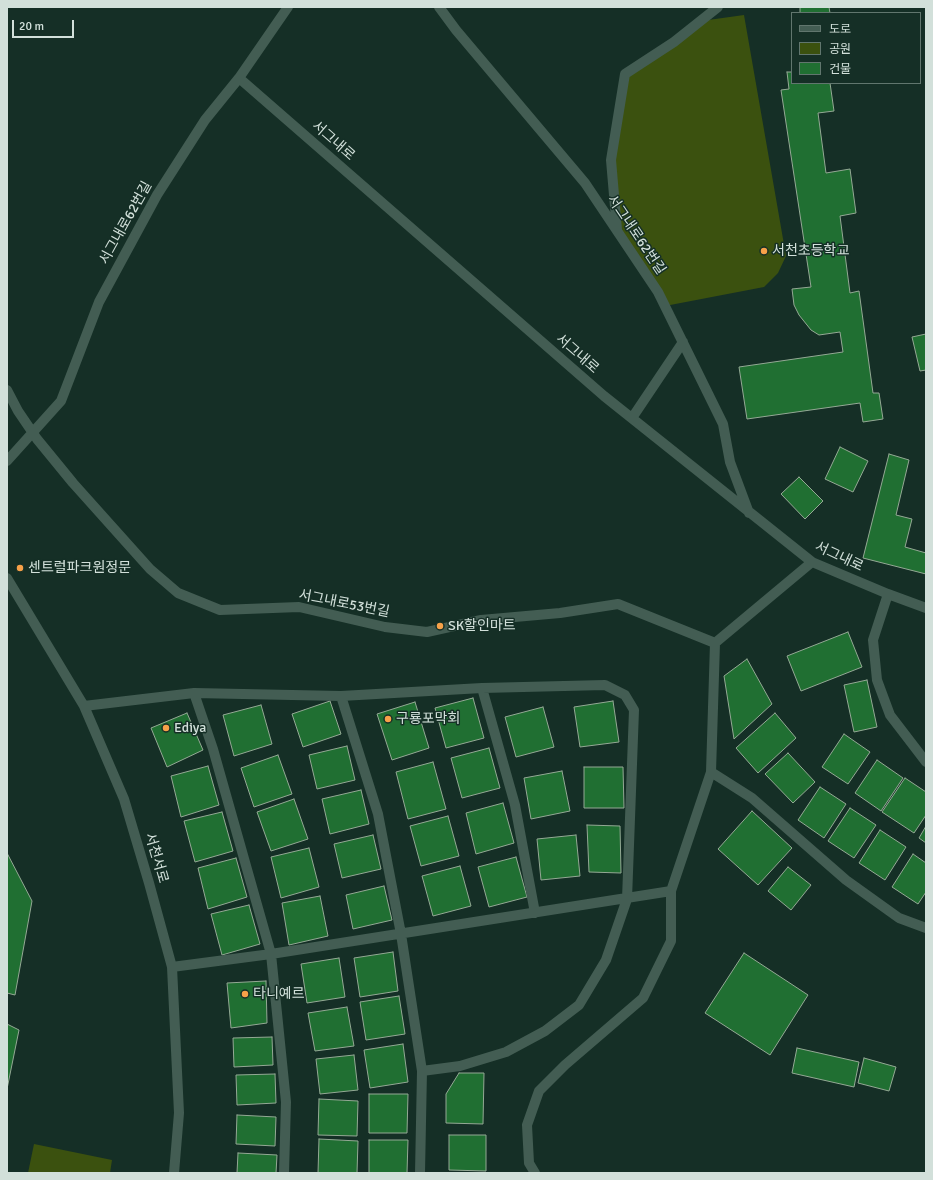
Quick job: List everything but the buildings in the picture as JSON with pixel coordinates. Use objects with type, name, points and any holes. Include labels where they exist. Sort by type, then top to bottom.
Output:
[{"type":"street","name":"서그내로62번길","points":[[7,461],[61,401],[98,302],[157,195],[205,120],[239,78],[288,7]]},
{"type":"street","name":"서그내로62번길","points":[[439,7],[456,30],[585,183],[658,292],[723,424],[730,462],[749,513]]},
{"type":"street","points":[[618,232],[611,160],[625,74],[674,42],[718,7]]},
{"type":"street","name":"서그내로","points":[[239,78],[598,391],[812,562],[888,594],[926,608]]},
{"type":"street","points":[[632,418],[683,342]]},
{"type":"street","name":"서그내로53번길","points":[[7,390],[18,411],[73,483],[150,569],[178,593],[220,610],[299,607],[385,627],[427,632],[481,620],[560,613],[618,604],[715,643]]},
{"type":"street","points":[[535,1173],[529,1163],[526,1125],[539,1091],[565,1065],[643,998],[671,941],[671,891],[711,772],[715,643],[812,562]]},
{"type":"street","name":"서천서로","points":[[7,578],[84,706],[124,799],[172,967],[179,1113],[174,1173]]},
{"type":"street","points":[[888,594],[873,640],[877,680],[890,715],[926,762]]},
{"type":"street","points":[[84,706],[194,693],[340,696],[482,688],[605,684],[625,695],[634,710],[627,898],[606,960],[579,1005],[545,1031],[506,1052],[460,1066],[422,1071]]},
{"type":"street","points":[[482,688],[514,805],[535,913]]},
{"type":"street","points":[[194,693],[213,749],[271,954],[286,1102],[284,1173]]},
{"type":"street","points":[[340,696],[378,814],[401,934],[422,1071],[420,1173]]},
{"type":"street","points":[[711,772],[752,798],[846,880],[899,918],[926,928]]},
{"type":"street","points":[[172,967],[271,954],[671,891]]},
{"type":"green space","points":[[744,15],[786,256],[778,273],[764,287],[665,306],[618,232],[611,160],[625,74],[701,21]]},
{"type":"green space","points":[[34,1144],[112,1160],[110,1173],[28,1173]]},
{"type":"place","name":"서천초등학교","points":[[764,251]]},
{"type":"place","name":"센트럴파크원정문","points":[[20,568]]},
{"type":"place","name":"SK할인마트","points":[[440,626]]},
{"type":"place","name":"구룡포막회","points":[[388,719]]},
{"type":"place","name":"Ediya","points":[[166,728]]},
{"type":"place","name":"타니예르","points":[[245,994]]}]
